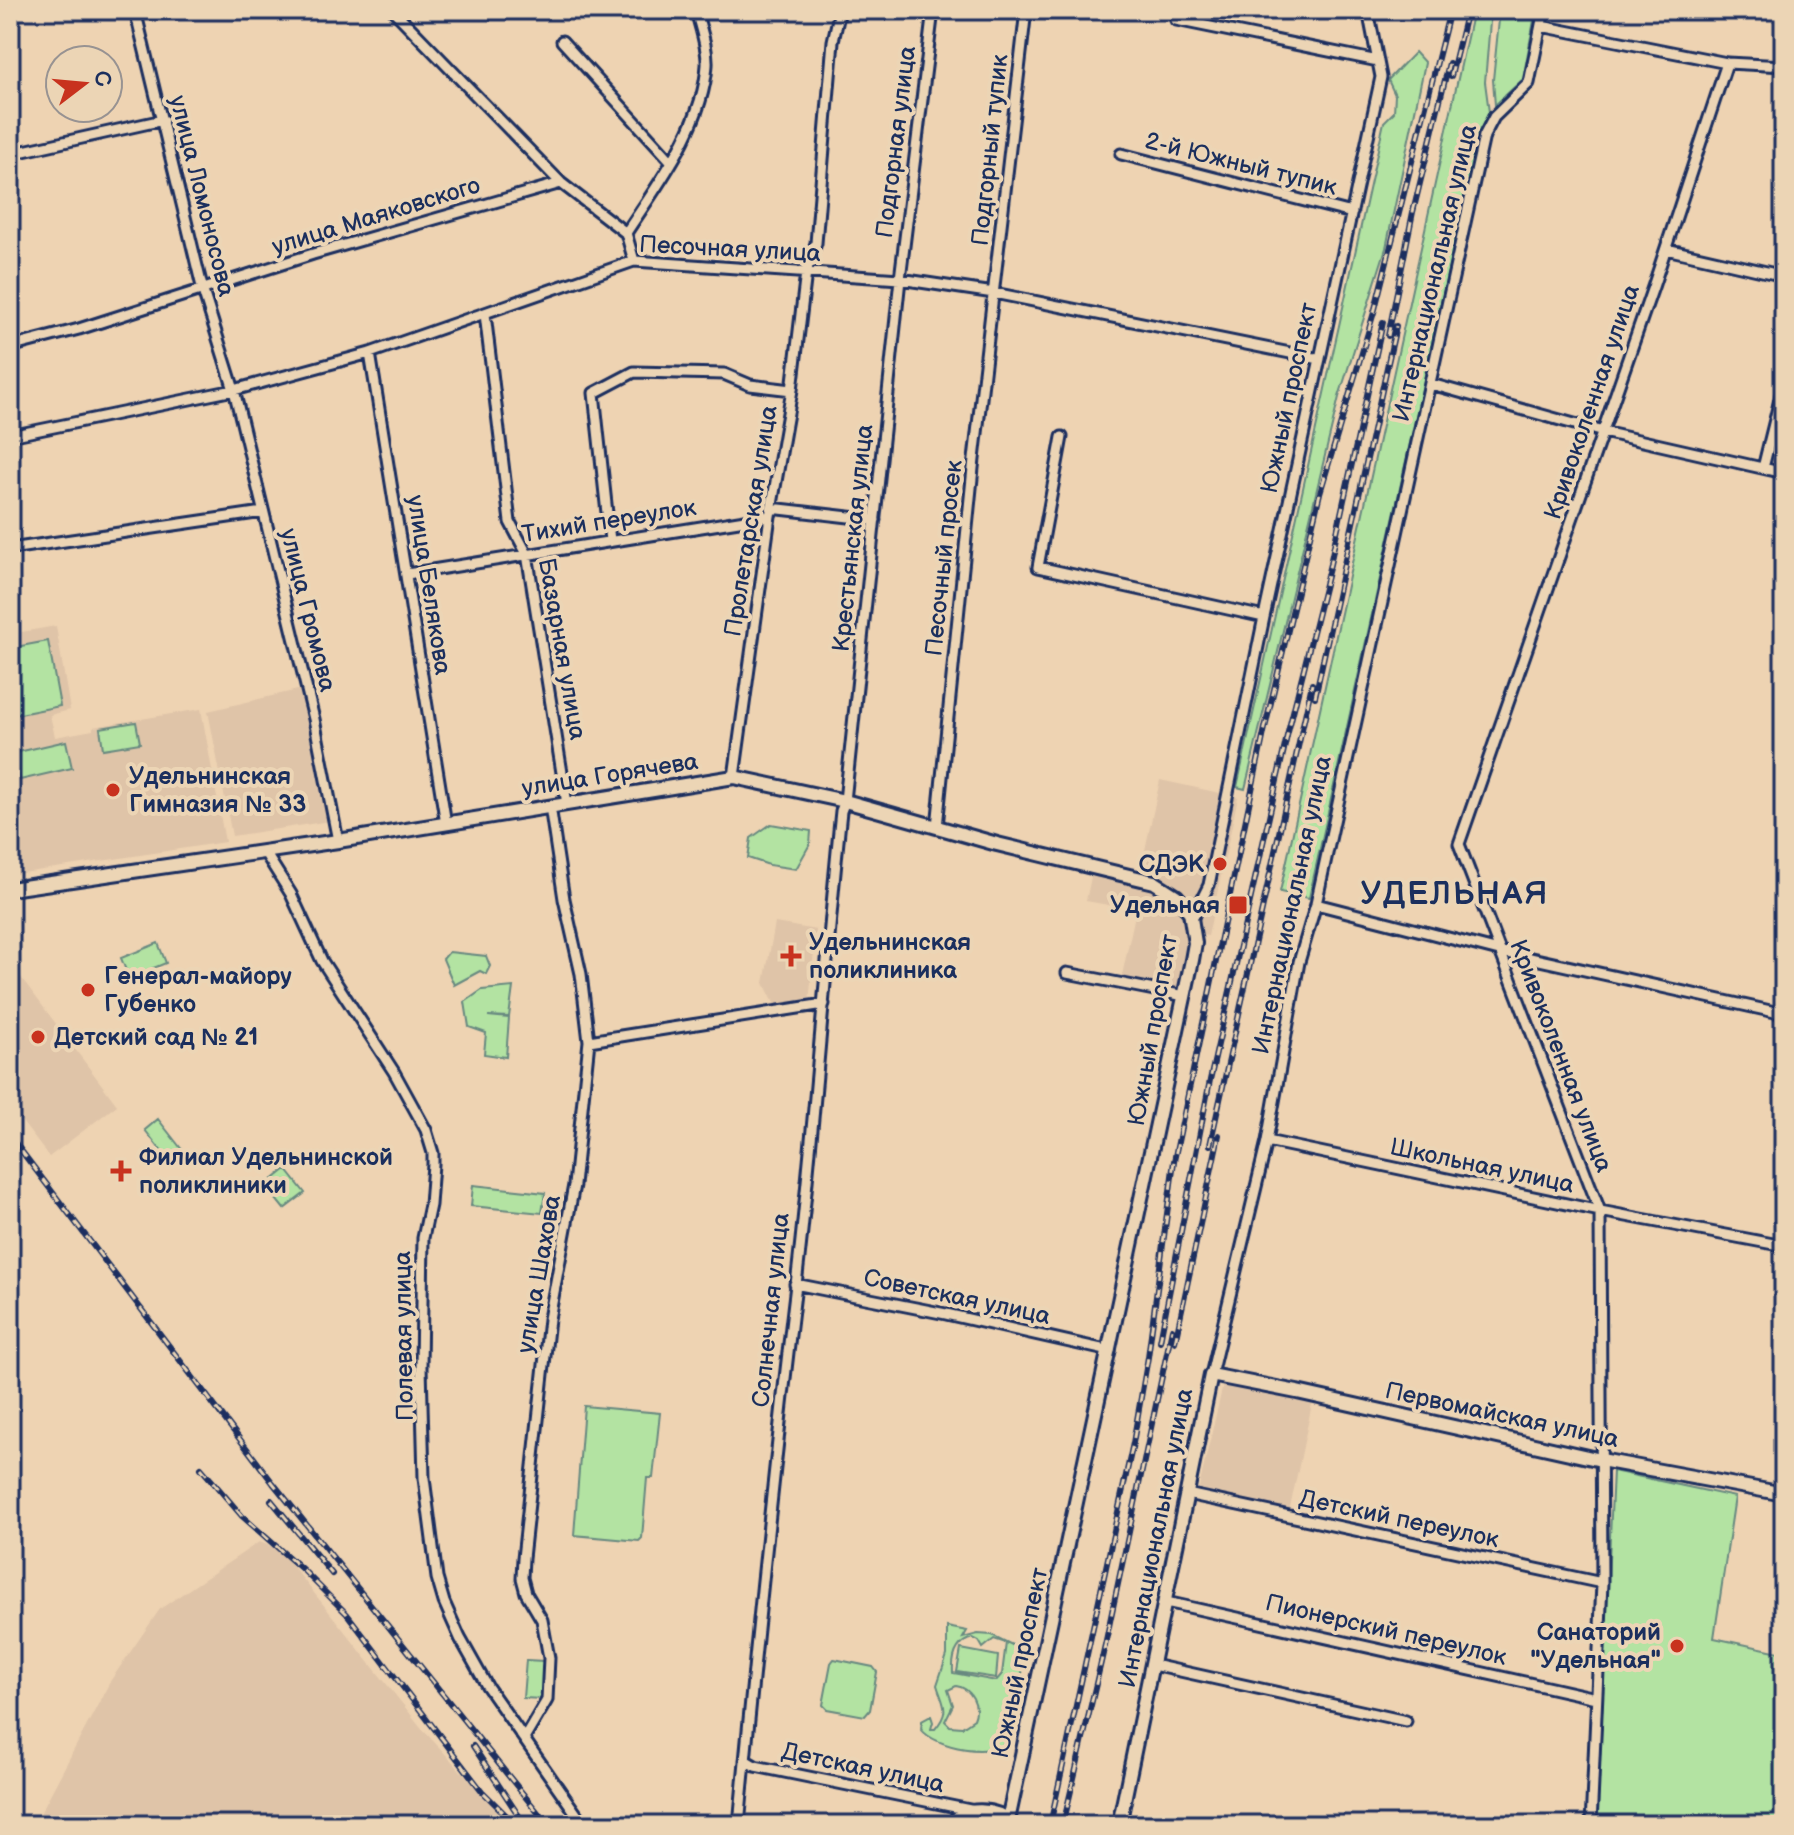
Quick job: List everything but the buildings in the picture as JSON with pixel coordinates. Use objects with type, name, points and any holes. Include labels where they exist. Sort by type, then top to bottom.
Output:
[{"type":"main road","name":"улица Горячева","points":[[10,889],[338,841],[734,777],[845,801],[1154,882],[1176,896],[1192,919]]},
{"type":"main road","name":"Южный проспект","points":[[1010,1823],[1185,996],[1195,943],[1192,919]]},
{"type":"main road","name":"Первомайская улица","points":[[1211,1375],[1601,1460],[1784,1494]]},
{"type":"main road","name":"Интернациональная улица","points":[[1119,1825],[1211,1375]]},
{"type":"main road","points":[[952,1825],[960,1815],[975,1811],[1010,1823]]},
{"type":"street","name":"улица Ломоносова","points":[[135,10],[203,291],[234,390]]},
{"type":"street","points":[[626,233],[672,162],[696,113],[707,64],[696,10]]},
{"type":"street","name":"Пролетарская улица","points":[[734,777],[770,512],[792,390],[806,272],[816,243],[833,41],[840,10]]},
{"type":"street","name":"Подгорная улица","points":[[900,279],[933,10]]},
{"type":"street","name":"Подгорный тупик","points":[[994,293],[1026,10]]},
{"type":"street","points":[[1178,10],[1176,20],[1378,61]]},
{"type":"street","name":"Южный проспект","points":[[1192,919],[1209,885],[1381,77],[1368,10]]},
{"type":"street","name":"Интернациональная улица","points":[[1211,1375],[1267,1141],[1299,962],[1316,904],[1484,136],[1494,117],[1529,83],[1544,10]]},
{"type":"street","points":[[397,12],[561,183],[626,233],[634,261]]},
{"type":"street","points":[[1541,26],[1727,63],[1784,66]]},
{"type":"street","points":[[562,41],[672,162]]},
{"type":"street","name":"Кривоколенная улица","points":[[1591,1825],[1602,1583],[1600,1211],[1459,844],[1666,249],[1727,63]]},
{"type":"street","points":[[10,154],[163,120]]},
{"type":"street","name":"2-й Южный тупик","points":[[1121,154],[1352,213]]},
{"type":"street","name":"улица Маяковского","points":[[10,347],[203,291],[313,254],[561,183]]},
{"type":"street","points":[[1666,249],[1784,276]]},
{"type":"street","name":"Песочная улица","points":[[10,436],[234,390],[370,353],[634,261],[900,279],[994,293],[1320,359]]},
{"type":"street","name":"Крестьянская улица","points":[[845,801],[900,279]]},
{"type":"street","name":"Песочный просек","points":[[937,827],[994,293]]},
{"type":"street","name":"Базарная улица","points":[[485,314],[510,522],[527,554],[567,804]]},
{"type":"street","name":"улица Белякова","points":[[370,353],[446,824]]},
{"type":"street","points":[[610,541],[594,393],[634,372],[724,374],[750,385],[792,390]]},
{"type":"street","points":[[1763,468],[1784,383]]},
{"type":"street","points":[[1431,384],[1603,432],[1784,473]]},
{"type":"street","name":"улица Громова","points":[[234,390],[314,719],[338,841]]},
{"type":"street","points":[[1062,437],[1038,567],[1264,617]]},
{"type":"street","points":[[10,549],[263,512]]},
{"type":"street","name":"Тихий переулок","points":[[407,574],[770,512],[875,520]]},
{"type":"street","name":"Солнечная улица","points":[[739,1825],[771,1492],[824,1004],[841,811],[845,801]]},
{"type":"street","name":"улица Шахова","points":[[524,1739],[547,1700],[549,1658],[542,1620],[526,1593],[522,1578],[523,1558],[549,1319],[574,1185],[589,1041],[581,974],[564,899],[550,806]]},
{"type":"street","name":"Полевая улица","points":[[264,851],[291,894],[337,986],[419,1115],[431,1146],[431,1191],[423,1238],[421,1295],[424,1478],[433,1557],[444,1602],[487,1686],[584,1825]]},
{"type":"street","points":[[1316,904],[1499,951],[1784,1014]]},
{"type":"street","points":[[1067,973],[1185,996]]},
{"type":"street","points":[[589,1041],[824,1004]]},
{"type":"street","name":"Школьная улица","points":[[1267,1141],[1784,1246]]},
{"type":"street","name":"Советская улица","points":[[795,1284],[1110,1351]]},
{"type":"street","name":"Детский переулок","points":[[1187,1494],[1602,1583]]},
{"type":"street","name":"Пионерский переулок","points":[[1166,1602],[1596,1698]]},
{"type":"street","points":[[1153,1665],[1406,1721]]},
{"type":"street","name":"Детская улица","points":[[745,1760],[750,1765],[975,1811]]},
{"type":"shaded area","name":"Удельнинская Гимназия № 33","points":[[56,626],[70,710],[50,715],[55,737],[93,730],[93,727],[201,709],[225,842],[10,875],[10,634]]},
{"type":"shaded area","points":[[302,689],[330,821],[232,836],[208,711]]},
{"type":"shaded area","points":[[1160,780],[1238,797],[1208,936],[1186,936],[1189,945],[1176,990],[1121,980],[1136,910],[1086,901],[1091,877],[1141,869]]},
{"type":"shaded area","name":"Удельнинская поликлиника","points":[[775,923],[816,930],[809,1003],[776,1007],[764,983]]},
{"type":"shaded area","name":"Детский сад № 21","points":[[14,968],[117,1105],[49,1157],[10,1106],[10,969]]},
{"type":"shaded area","points":[[1223,1385],[1312,1404],[1287,1522],[1195,1504]]},
{"type":"shaded area","points":[[259,1542],[279,1549],[424,1731],[511,1825],[34,1825],[111,1680],[160,1609]]},
{"type":"green space","points":[[1473,10],[1491,10],[1485,82],[1489,112],[1479,132],[1309,898],[1280,892]]},
{"type":"green space","points":[[1500,10],[1536,10],[1523,79],[1495,105],[1493,80]]},
{"type":"green space","points":[[1415,52],[1425,63],[1386,248],[1339,397],[1245,789],[1237,787],[1384,122],[1394,112],[1395,95],[1388,80]]},
{"type":"green space","points":[[48,641],[60,706],[10,716],[10,648]]},
{"type":"green space","points":[[136,722],[140,743],[103,749],[100,728]]},
{"type":"green space","points":[[66,741],[72,768],[20,780],[14,753]]},
{"type":"green space","points":[[771,824],[811,831],[810,844],[796,869],[748,858],[751,838]]},
{"type":"green space","points":[[158,943],[166,963],[129,978],[121,958]]},
{"type":"green space","points":[[449,952],[486,956],[490,966],[486,974],[480,971],[454,985],[443,959]]},
{"type":"green space","points":[[513,987],[509,1017],[488,1016],[509,1018],[506,1057],[484,1054],[486,1033],[469,1027],[465,1002],[482,990]]},
{"type":"green space","points":[[158,1119],[183,1151],[170,1162],[145,1130]]},
{"type":"green space","points":[[286,1169],[305,1193],[284,1209],[271,1193],[271,1181]]},
{"type":"green space","points":[[473,1185],[545,1193],[542,1213],[471,1206]]},
{"type":"green space","points":[[584,1406],[660,1413],[653,1478],[647,1478],[642,1538],[639,1541],[574,1535]]},
{"type":"green space","name":"Санаторий \"Удельная\"","points":[[1613,1471],[1735,1497],[1714,1638],[1784,1653],[1784,1825],[1597,1825]]},
{"type":"green space","points":[[947,1627],[967,1631],[963,1638],[978,1634],[992,1635],[1012,1645],[1027,1648],[1009,1740],[1001,1746],[965,1749],[928,1736],[921,1729],[922,1721],[931,1716],[931,1729],[935,1729],[943,1717],[944,1707],[937,1685],[947,1655]],"holes":[[[973,1638],[983,1648],[994,1639],[1006,1643],[1002,1674],[996,1681],[953,1673],[956,1651]],[[956,1686],[970,1694],[976,1708],[974,1719],[962,1727],[950,1726],[945,1721],[953,1705],[948,1690]]]},
{"type":"green space","points":[[961,1649],[998,1656],[996,1678],[957,1672]]},
{"type":"green space","points":[[834,1659],[873,1667],[877,1672],[870,1710],[865,1716],[827,1709],[823,1705]]},
{"type":"green space","points":[[526,1660],[544,1661],[542,1699],[523,1698]]},
{"type":"railway","points":[[1050,1825],[1133,1443],[1148,1357],[1174,1161],[1265,728],[1320,493],[1375,309],[1450,10]]},
{"type":"railway","points":[[1451,76],[1467,10]]},
{"type":"railway","points":[[1388,336],[1413,212],[1449,63]]},
{"type":"railway","points":[[1160,1341],[1210,1080],[1383,322]]},
{"type":"railway","points":[[1315,697],[1396,326]]},
{"type":"railway","points":[[1210,1145],[1312,684]]},
{"type":"railway","points":[[1175,1342],[1219,1135]]},
{"type":"railway","points":[[10,1136],[273,1483],[548,1825]]},
{"type":"railway","points":[[1063,1825],[1172,1329]]},
{"type":"railway","points":[[201,1468],[242,1516],[347,1614],[482,1791],[516,1825]]},
{"type":"railway","points":[[271,1500],[332,1574]]},
{"type":"railway","points":[[473,1746],[519,1816]]},
{"type":"place","name":"Удельнинская Гимназия № 33","points":[[113,790]]},
{"type":"place","name":"СДЭК","points":[[1220,864]]},
{"type":"place","name":"Удельная","points":[[1238,905]]},
{"type":"place","name":"Удельнинская поликлиника","points":[[791,956]]},
{"type":"place","name":"Генерал-майору Губенко","points":[[88,990]]},
{"type":"place","name":"Детский сад № 21","points":[[38,1037]]},
{"type":"place","name":"Филиал Удельнинской поликлиники","points":[[121,1171]]},
{"type":"place","name":"Санаторий \"Удельная\"","points":[[1677,1646]]},
{"type":"district","name":"УДЕЛЬНАЯ","points":[[1455,894]]}]
